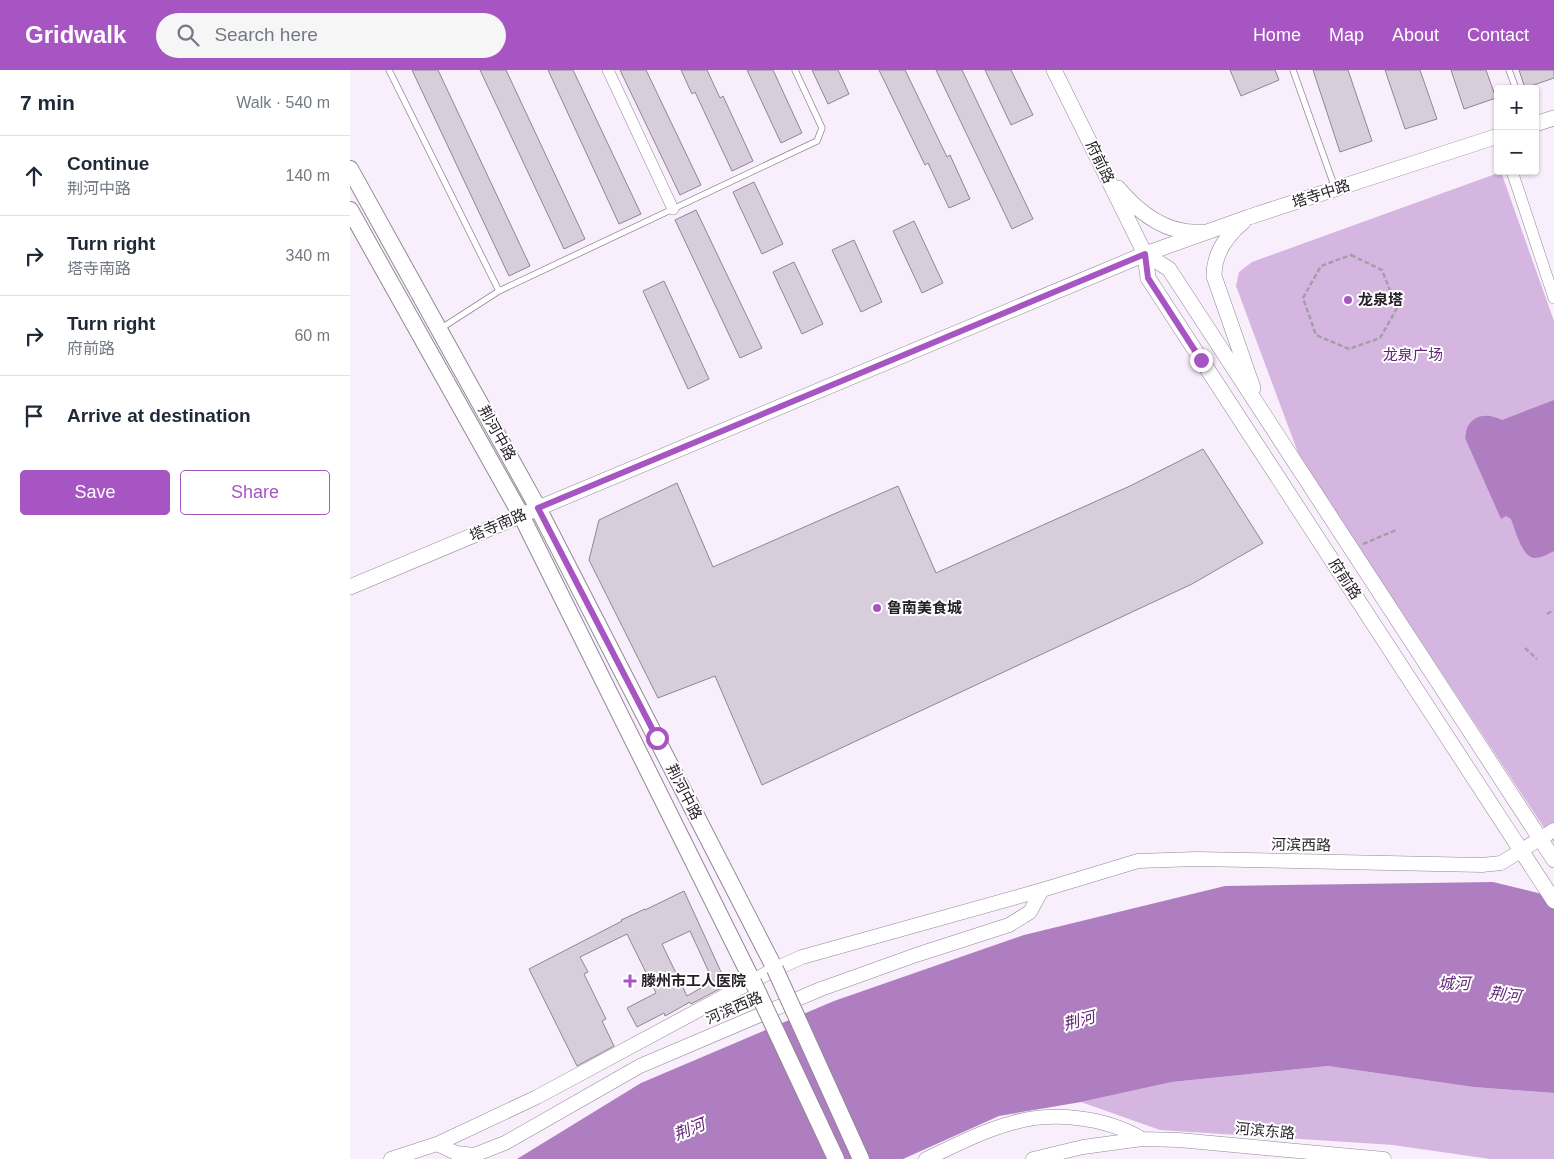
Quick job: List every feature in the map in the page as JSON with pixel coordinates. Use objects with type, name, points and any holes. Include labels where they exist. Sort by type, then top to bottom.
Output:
[{"type":"main road","name":"府前路","points":[[1054,70],[1145,254],[1148,278],[1554,901]]},
{"type":"main road","points":[[1539,123],[1554,118]]},
{"type":"main road","name":"塔寺中路","points":[[1145,254],[1249,217],[1494,137]]},
{"type":"main road","points":[[1102,168],[1124,195],[1148,218],[1182,231],[1214,230]]},
{"type":"main road","name":"荆河中路","points":[[350,170],[538,508],[775,969],[861,1159]]},
{"type":"main road","name":"荆河中路","points":[[350,210],[520,516],[754,982],[836,1159]]},
{"type":"main road","points":[[1249,217],[1232,233],[1219,250],[1214,264],[1214,276],[1261,411]]},
{"type":"main road","name":"府前路","points":[[1145,254],[1169,269],[1554,860]]},
{"type":"main road","name":"塔寺南路","points":[[350,587],[1145,254]]},
{"type":"street","points":[[608,70],[673,209]]},
{"type":"street","points":[[1513,175],[1554,298]]},
{"type":"street","name":"河滨西路","points":[[391,1159],[437,1144],[537,1097],[754,982],[775,969],[802,957],[1042,890],[1138,861],[1196,859],[1482,865],[1501,863],[1554,830]]},
{"type":"street","name":"河滨西路","points":[[437,1144],[456,1153],[474,1154],[505,1143],[640,1066],[821,988],[1009,925],[1030,912],[1042,890]]},
{"type":"street","name":"河滨东路","points":[[926,1159],[1013,1122],[1048,1117],[1081,1118],[1126,1130],[1142,1139]]},
{"type":"street","name":"河滨东路","points":[[1033,1159],[1083,1147],[1142,1139],[1179,1140],[1384,1159]]},
{"type":"lane","points":[[389,70],[499,291]]},
{"type":"lane","points":[[440,329],[499,291],[817,141],[822,128],[795,70]]},
{"type":"lane","points":[[1293,70],[1335,189]]},
{"type":"lane","points":[[1510,70],[1515,85]]},
{"type":"path","points":[[1350,255],[1382,270],[1397,308],[1380,338],[1349,349],[1316,335],[1303,298],[1321,266],[1350,255]]},
{"type":"path","points":[[1345,541],[1358,546],[1396,530]]},
{"type":"path","points":[[1547,614],[1554,610]]},
{"type":"path","points":[[1525,648],[1536,658]]},
{"type":"green space","name":"龙泉广场","points":[[1494,175],[1502,175],[1554,321],[1554,843],[1300,458],[1236,286],[1239,272],[1252,262]]},
{"type":"green space","points":[[1328,1066],[1473,1087],[1554,1093],[1554,1159],[1490,1159],[1393,1145],[1160,1130],[1081,1102],[1172,1082]]},
{"type":"water","points":[[1554,400],[1554,551],[1543,557],[1535,558],[1530,557],[1526,553],[1511,519],[1506,516],[1501,519],[1465,438],[1468,426],[1479,417],[1488,416],[1502,420]]},
{"type":"water","name":"城河","points":[[1493,882],[1554,897],[1554,1093],[1473,1087],[1328,1066],[1172,1082],[1081,1102],[999,1116],[903,1159],[517,1159],[641,1083],[834,1001],[1024,935],[1225,886]]},
{"type":"building","points":[[412,70],[438,70],[530,266],[509,276]]},
{"type":"building","points":[[480,70],[506,70],[585,239],[564,249]]},
{"type":"building","points":[[548,70],[573,70],[641,214],[619,224]]},
{"type":"building","points":[[620,70],[646,70],[701,185],[680,195]]},
{"type":"building","points":[[681,70],[707,70],[720,98],[723,96],[753,161],[732,171],[695,92],[692,94]]},
{"type":"building","points":[[747,70],[773,70],[802,133],[781,143]]},
{"type":"building","points":[[812,70],[838,70],[849,94],[828,104]]},
{"type":"building","points":[[879,70],[905,70],[947,157],[950,155],[970,199],[949,208],[928,163],[925,165]]},
{"type":"building","points":[[936,70],[962,70],[1033,219],[1012,229]]},
{"type":"building","points":[[985,70],[1011,70],[1033,115],[1011,125]]},
{"type":"building","points":[[1230,70],[1275,70],[1279,80],[1241,96]]},
{"type":"building","points":[[1313,70],[1348,70],[1372,141],[1340,152]]},
{"type":"building","points":[[1385,70],[1420,70],[1437,119],[1405,129]]},
{"type":"building","points":[[1451,70],[1486,70],[1494,92],[1494,99],[1464,109]]},
{"type":"building","points":[[1519,70],[1554,70],[1554,78],[1534,85],[1524,85]]},
{"type":"building","points":[[754,182],[783,244],[762,254],[733,192]]},
{"type":"building","points":[[696,210],[762,348],[740,358],[675,220]]},
{"type":"building","points":[[914,221],[943,283],[922,293],[893,231]]},
{"type":"building","points":[[854,240],[882,302],[861,312],[832,250]]},
{"type":"building","points":[[794,262],[823,324],[802,334],[773,272]]},
{"type":"building","points":[[664,281],[709,379],[688,389],[643,291]]},
{"type":"building","name":"鲁南美食城","points":[[1203,449],[1263,543],[1192,584],[762,785],[715,676],[658,698],[589,560],[599,520],[677,483],[713,567],[898,486],[936,573],[1130,486]]},
{"type":"building","points":[[684,891],[727,985],[691,1004],[690,1002],[665,1016],[664,1013],[637,1027],[627,1008],[656,993],[627,934],[580,957],[588,972],[584,974],[606,1019],[602,1021],[614,1046],[577,1066],[529,969],[621,920]],"holes":[[[690,931],[713,981],[687,996],[662,944]]]},
{"type":"place","name":"龙泉塔","points":[[1348,300]]},
{"type":"place","name":"鲁南美食城","points":[[877,608]]},
{"type":"place","name":"滕州市工人医院","points":[[630,981]]},
{"type":"route","points":[[657,738],[538,508],[1145,254],[1148,278],[1201,360]]},
{"type":"water label","name":"荆河","points":[[1505,994]]},
{"type":"water label","name":"荆河","points":[[1079,1020]]},
{"type":"water label","name":"荆河","points":[[689,1129]]}]
